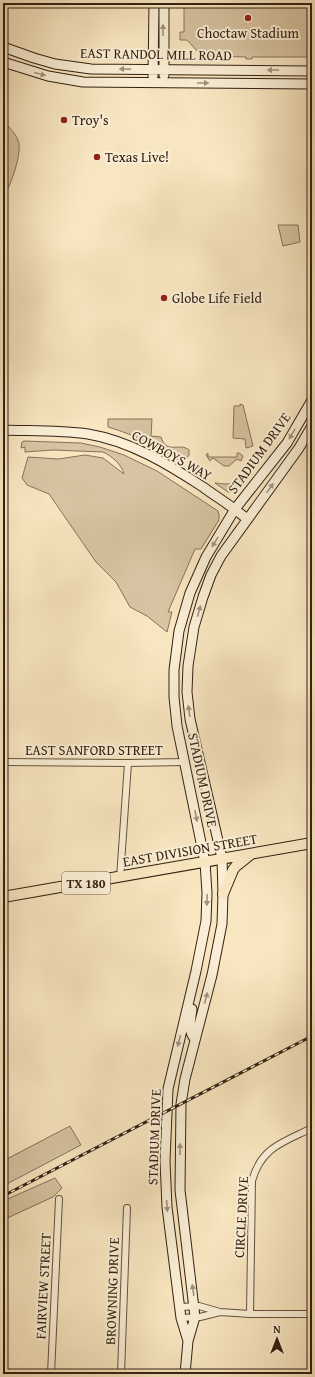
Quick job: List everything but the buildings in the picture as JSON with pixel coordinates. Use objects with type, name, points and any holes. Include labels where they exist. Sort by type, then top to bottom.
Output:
[{"type":"main road","points":[[153,83],[154,3]]},
{"type":"main road","points":[[164,3],[164,83]]},
{"type":"main road","name":"EAST RANDOL MILL ROAD","points":[[3,47],[34,58],[73,67],[153,70],[312,71]]},
{"type":"main road","name":"EAST RANDOL MILL ROAD","points":[[3,62],[48,76],[75,81],[312,84]]},
{"type":"main road","name":"STADIUM DRIVE","points":[[188,1341],[181,1318],[167,1207],[166,1108],[168,1089],[206,921],[207,893],[205,862],[177,726],[174,697],[174,670],[179,631],[190,593],[206,557],[235,509],[287,443],[312,400]]},
{"type":"main road","name":"STADIUM DRIVE","points":[[185,1374],[188,1341],[195,1317],[195,1306],[184,1233],[180,1190],[181,1104],[185,1080],[212,974],[222,924],[224,894],[222,858],[190,719],[187,692],[190,649],[203,597],[211,575],[221,556],[299,448],[312,426]]},
{"type":"main road","name":"COWBOYS WAY","points":[[3,430],[66,431],[89,434],[119,442],[138,449],[181,473],[235,509],[247,519]]},
{"type":"main road","points":[[177,647],[190,649]]},
{"type":"main road","name":"EAST DIVISION STREET","points":[[3,897],[120,878],[312,842]]},
{"type":"main road","points":[[224,894],[233,870],[252,853]]},
{"type":"main road","points":[[193,982],[190,1026],[195,1039]]},
{"type":"main road","points":[[166,1177],[172,1180],[174,1186],[177,1208],[184,1233]]},
{"type":"street","name":"EAST SANFORD STREET","points":[[3,762],[185,762]]},
{"type":"street","points":[[120,878],[128,763]]},
{"type":"street","name":"CIRCLE DRIVE","points":[[250,1314],[252,1181],[254,1174],[263,1156],[272,1148],[312,1128]]},
{"type":"street","name":"FAIRVIEW STREET","points":[[51,1374],[59,1199]]},
{"type":"street","name":"BROWNING DRIVE","points":[[121,1374],[127,1208]]},
{"type":"street","points":[[180,1307],[195,1306],[220,1312],[250,1314],[312,1314]]},
{"type":"street","points":[[181,1318],[220,1312]]},
{"type":"shaded area","name":"Choctaw Stadium","points":[[184,3],[312,3],[312,57],[252,57],[252,59],[246,59],[246,57],[208,56],[208,59],[199,59],[199,53],[187,40],[180,40],[180,32],[184,32]]},
{"type":"shaded area","points":[[3,121],[17,138],[19,150],[9,187],[3,198]]},
{"type":"shaded area","points":[[278,225],[298,225],[300,242],[283,246]]},
{"type":"shaded area","points":[[240,404],[243,405],[253,446],[246,448],[245,439],[233,438],[234,406],[240,406]]},
{"type":"shaded area","points":[[108,419],[152,419],[151,436],[161,437],[166,446],[182,447],[189,450],[189,455],[183,463],[147,442],[108,427]]},
{"type":"shaded area","points":[[22,442],[81,443],[100,447],[124,455],[157,471],[218,511],[219,520],[201,549],[195,549],[168,612],[172,612],[167,632],[147,616],[130,607],[116,582],[96,562],[49,494],[27,485],[22,478],[28,457],[58,459],[85,455],[103,458],[124,474],[119,464],[103,452],[53,450],[25,452],[25,447],[21,448]]},
{"type":"shaded area","points":[[208,453],[208,457],[237,457],[237,453],[243,456],[241,461],[237,459],[229,466],[224,466],[213,458],[210,461],[206,455]]},
{"type":"shaded area","points":[[257,461],[260,462],[236,491],[228,492],[215,483],[227,484],[237,482],[245,476]]},
{"type":"shaded area","points":[[70,1126],[81,1145],[3,1186],[3,1161]]},
{"type":"shaded area","points":[[55,1178],[62,1188],[53,1197],[3,1220],[3,1201]]},
{"type":"railway","points":[[3,1196],[312,1036]]},
{"type":"place","name":"Choctaw Stadium","points":[[248,18]]},
{"type":"place","name":"Troy's","points":[[64,120]]},
{"type":"place","name":"Texas Live!","points":[[97,157]]},
{"type":"place","name":"Globe Life Field","points":[[164,298]]}]
